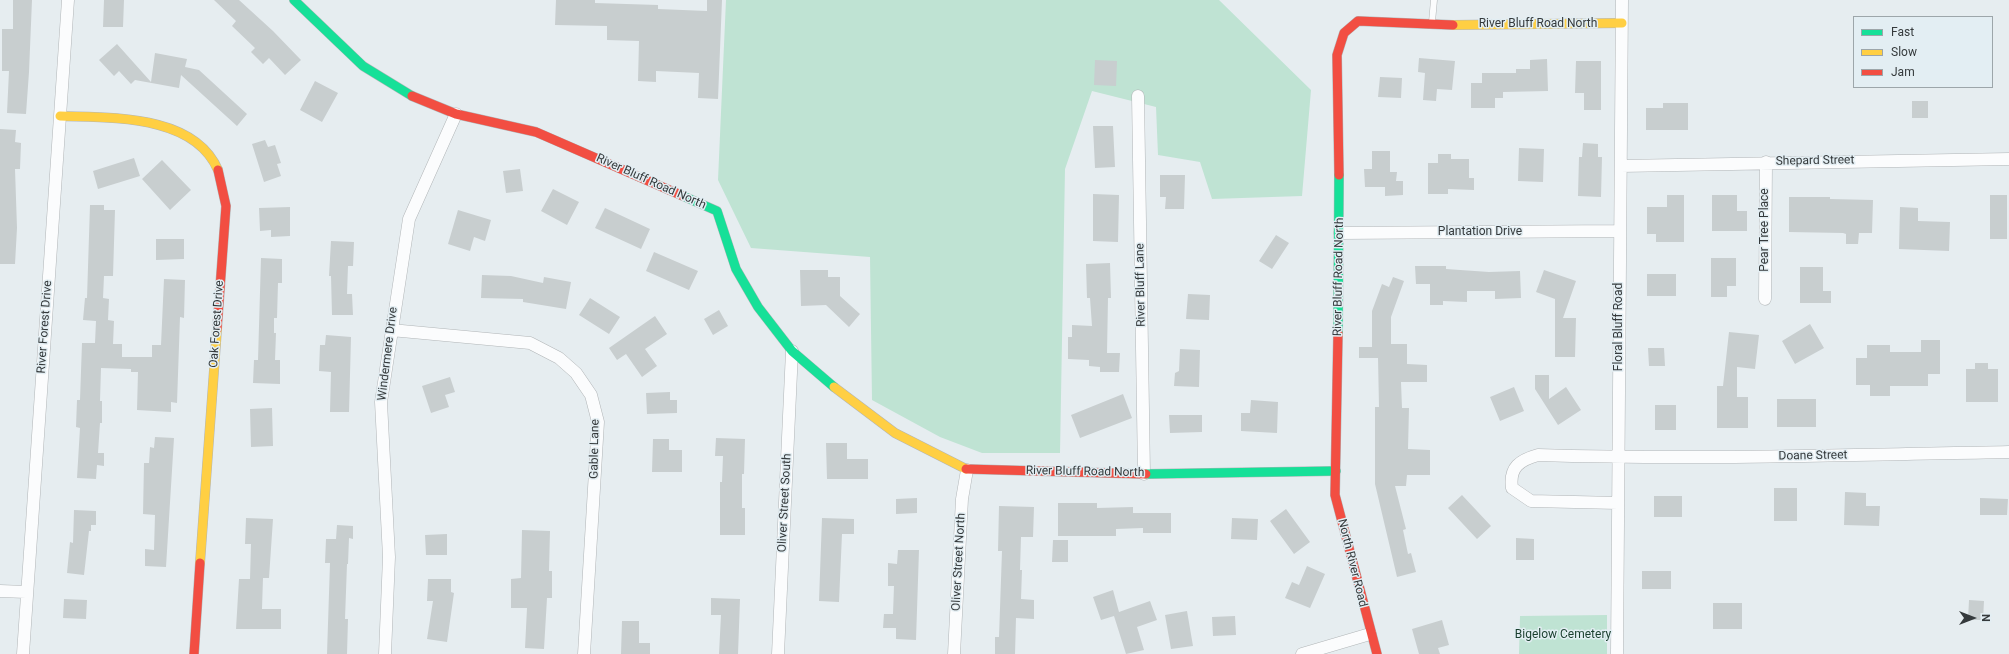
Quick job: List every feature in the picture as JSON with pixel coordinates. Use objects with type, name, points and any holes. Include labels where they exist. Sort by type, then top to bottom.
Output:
[{"type":"street","name":"River Forest Drive","points":[[23,654],[26,592],[68,0]]},
{"type":"street","name":"River Bluff Road North","points":[[294,0],[363,66],[408,94],[456,114],[536,132],[717,211],[736,269],[758,307],[792,351],[846,397],[895,433],[967,470],[1144,474],[1336,471],[1340,233],[1336,55],[1344,33],[1358,21],[1432,24],[1622,23]]},
{"type":"street","name":"Floral Bluff Road","points":[[1617,654],[1619,232],[1622,0]]},
{"type":"street","name":"River Bluff Lane","points":[[1138,96],[1144,474]]},
{"type":"street","name":"Windermere Drive","points":[[385,654],[389,557],[381,402],[409,219],[456,114]]},
{"type":"street","name":"Oak Forest Drive","points":[[60,116],[148,122],[178,131],[198,143],[213,160],[222,180],[226,206],[194,654]]},
{"type":"street","name":"Shepard Street","points":[[1621,166],[1766,162],[2009,159]]},
{"type":"street","name":"Pear Tree Place","points":[[1765,299],[1766,162]]},
{"type":"street","name":"Plantation Drive","points":[[1340,233],[1619,232]]},
{"type":"street","name":"Gable Lane","points":[[391,330],[530,343],[559,358],[576,373],[591,395],[598,422],[584,654]]},
{"type":"street","name":"Oliver Street South","points":[[778,654],[792,351]]},
{"type":"street","name":"Doane Street","points":[[1618,503],[1531,501],[1512,488],[1511,473],[1516,464],[1527,458],[1538,455],[1618,458],[1740,458],[2009,452]]},
{"type":"street","name":"Oliver Street North","points":[[954,654],[962,499],[967,470]]},
{"type":"street","name":"North River Road","points":[[1336,471],[1335,495],[1370,634],[1377,654]]},
{"type":"street","points":[[0,591],[26,592]]},
{"type":"street","points":[[1302,654],[1370,634]]},
{"type":"lane","points":[[1432,24],[1434,0]]},
{"type":"green space","points":[[726,0],[1219,0],[1311,90],[1302,196],[1212,199],[1200,162],[1158,155],[1156,107],[1092,91],[1065,169],[1060,453],[982,453],[940,437],[872,400],[870,257],[751,248],[718,180]]},
{"type":"green space","name":"Bigelow Cemetery","points":[[1607,615],[1607,654],[1519,654],[1520,616]]},
{"type":"building","points":[[13,0],[32,0],[26,114],[7,113],[9,71],[2,71],[2,29],[13,29]]},
{"type":"building","points":[[104,0],[124,0],[123,27],[103,27]]},
{"type":"building","points":[[214,0],[239,0],[273,31],[301,60],[285,75],[269,58],[263,64],[251,52],[255,48],[232,26],[236,21]]},
{"type":"building","points":[[556,0],[595,0],[595,3],[658,5],[658,9],[707,11],[707,0],[722,0],[718,99],[698,98],[699,73],[656,71],[656,82],[638,81],[639,41],[607,40],[607,26],[555,25]]},
{"type":"building","points":[[117,44],[151,82],[155,53],[187,59],[185,67],[199,70],[247,114],[237,126],[181,75],[179,88],[135,80],[131,84],[119,71],[114,76],[99,60]]},
{"type":"building","points":[[1419,58],[1455,61],[1452,90],[1437,89],[1436,101],[1423,100],[1425,73],[1418,72]]},
{"type":"building","points":[[1547,59],[1548,91],[1503,92],[1503,98],[1495,98],[1495,108],[1471,108],[1471,83],[1482,83],[1482,73],[1516,73],[1516,69],[1530,69],[1530,60]]},
{"type":"building","points":[[1095,60],[1117,61],[1116,86],[1094,85]]},
{"type":"building","points":[[1576,61],[1601,61],[1601,110],[1584,110],[1584,93],[1575,93]]},
{"type":"building","points":[[1380,77],[1402,78],[1401,98],[1378,97]]},
{"type":"building","points":[[315,81],[338,93],[322,122],[300,110]]},
{"type":"building","points":[[1912,101],[1928,101],[1928,118],[1912,118]]},
{"type":"building","points":[[1663,103],[1688,103],[1688,130],[1646,130],[1646,108],[1663,108]]},
{"type":"building","points":[[1093,126],[1113,126],[1115,167],[1095,168]]},
{"type":"building","points":[[0,129],[16,130],[15,142],[21,143],[20,169],[15,169],[17,228],[15,264],[0,264]]},
{"type":"building","points":[[265,140],[268,147],[275,145],[281,163],[277,164],[281,176],[264,182],[252,144]]},
{"type":"building","points":[[1583,143],[1598,144],[1598,157],[1602,157],[1601,197],[1578,196],[1579,157],[1582,157]]},
{"type":"building","points":[[1519,148],[1544,149],[1543,182],[1518,181]]},
{"type":"building","points":[[1372,151],[1390,151],[1390,172],[1397,172],[1396,181],[1403,181],[1403,195],[1385,196],[1385,187],[1365,187],[1364,169],[1372,169]]},
{"type":"building","points":[[1438,154],[1451,154],[1451,159],[1469,159],[1469,178],[1474,178],[1474,190],[1448,189],[1448,194],[1428,194],[1428,163],[1438,163]]},
{"type":"building","points":[[134,158],[140,176],[98,189],[93,171]]},
{"type":"building","points":[[162,160],[191,190],[170,210],[142,179]]},
{"type":"building","points":[[520,169],[523,191],[506,193],[503,171]]},
{"type":"building","points":[[1160,175],[1185,175],[1184,209],[1165,209],[1166,197],[1160,197]]},
{"type":"building","points":[[553,189],[579,202],[567,225],[541,211]]},
{"type":"building","points":[[1093,194],[1119,195],[1118,242],[1093,241]]},
{"type":"building","points":[[1667,195],[1684,195],[1684,242],[1656,242],[1656,234],[1647,234],[1647,207],[1667,207]]},
{"type":"building","points":[[1712,195],[1737,195],[1737,211],[1747,211],[1747,231],[1712,231]]},
{"type":"building","points":[[1990,195],[2007,195],[2007,239],[1990,239]]},
{"type":"building","points":[[1789,197],[1830,197],[1830,199],[1873,200],[1872,233],[1859,233],[1858,244],[1846,244],[1846,234],[1843,233],[1789,232]]},
{"type":"building","points":[[90,205],[104,205],[104,210],[115,210],[113,276],[104,276],[103,298],[109,299],[108,320],[114,321],[113,344],[122,344],[122,357],[152,357],[152,345],[161,345],[164,279],[185,280],[184,318],[180,317],[177,403],[171,402],[171,412],[137,410],[138,372],[131,372],[131,369],[101,368],[100,401],[102,401],[102,423],[100,423],[98,453],[104,453],[104,466],[97,465],[96,479],[77,478],[80,428],[76,427],[77,400],[80,400],[82,343],[95,343],[96,321],[83,320],[85,298],[87,298]]},
{"type":"building","points":[[290,207],[290,236],[271,237],[271,230],[260,231],[259,208]]},
{"type":"building","points":[[1900,207],[1918,208],[1918,221],[1950,222],[1949,251],[1899,249]]},
{"type":"building","points":[[605,208],[650,229],[641,249],[595,228]]},
{"type":"building","points":[[458,210],[491,220],[485,241],[474,237],[470,251],[448,244]]},
{"type":"building","points":[[1276,235],[1289,243],[1272,269],[1259,261]]},
{"type":"building","points":[[156,239],[184,239],[184,259],[156,260]]},
{"type":"building","points":[[331,241],[354,242],[353,266],[348,266],[347,294],[352,294],[353,315],[332,315],[331,276],[329,276]]},
{"type":"building","points":[[654,252],[698,271],[689,290],[646,271]]},
{"type":"building","points":[[261,258],[282,259],[282,283],[278,283],[277,318],[274,318],[274,333],[276,333],[275,360],[280,360],[280,384],[253,383],[254,360],[258,360]]},
{"type":"building","points":[[1711,258],[1736,258],[1736,286],[1727,286],[1727,297],[1711,297]]},
{"type":"building","points":[[1110,263],[1111,298],[1108,298],[1107,353],[1120,353],[1119,372],[1100,372],[1100,367],[1089,366],[1089,360],[1068,359],[1068,337],[1072,337],[1072,325],[1092,326],[1090,298],[1087,298],[1086,264]]},
{"type":"building","points":[[1415,266],[1446,266],[1446,269],[1489,272],[1520,271],[1521,298],[1495,299],[1495,291],[1467,291],[1467,302],[1443,301],[1443,305],[1430,305],[1430,284],[1416,284]]},
{"type":"building","points":[[1800,267],[1823,267],[1823,291],[1831,291],[1831,303],[1800,303]]},
{"type":"building","points":[[800,270],[828,270],[828,277],[840,277],[840,296],[860,314],[849,327],[826,305],[801,306]]},
{"type":"building","points":[[1544,270],[1576,281],[1563,318],[1576,318],[1575,357],[1555,357],[1555,299],[1536,292]]},
{"type":"building","points":[[1647,274],[1676,274],[1676,296],[1647,296]]},
{"type":"building","points":[[482,275],[511,276],[543,283],[544,277],[571,282],[566,309],[523,302],[523,299],[481,298]]},
{"type":"building","points":[[1393,277],[1404,281],[1391,317],[1391,344],[1407,344],[1407,364],[1427,365],[1427,382],[1401,382],[1402,408],[1409,408],[1408,449],[1430,450],[1430,475],[1407,475],[1406,486],[1395,486],[1406,529],[1403,530],[1408,554],[1411,553],[1416,572],[1397,577],[1375,484],[1375,407],[1379,407],[1378,358],[1359,358],[1359,347],[1372,347],[1372,311],[1382,284],[1389,287]]},
{"type":"building","points":[[1188,294],[1210,295],[1209,320],[1186,319]]},
{"type":"building","points":[[590,298],[620,317],[609,334],[579,315]]},
{"type":"building","points":[[719,310],[728,326],[713,335],[704,319]]},
{"type":"building","points":[[655,316],[667,334],[645,349],[657,366],[642,377],[626,354],[617,360],[609,348]]},
{"type":"building","points":[[1810,324],[1824,348],[1795,364],[1782,341]]},
{"type":"building","points":[[1729,332],[1759,335],[1755,369],[1737,367],[1737,397],[1748,397],[1748,428],[1717,428],[1717,386],[1723,386]]},
{"type":"building","points":[[326,335],[351,337],[349,412],[330,412],[331,372],[319,371],[320,345],[325,345]]},
{"type":"building","points":[[1921,340],[1940,340],[1940,374],[1928,374],[1928,386],[1890,386],[1890,396],[1870,396],[1870,385],[1856,385],[1856,358],[1867,358],[1867,345],[1890,345],[1890,352],[1921,352]]},
{"type":"building","points":[[1648,348],[1664,348],[1665,366],[1649,366]]},
{"type":"building","points":[[1180,349],[1200,350],[1199,387],[1174,386],[1175,373],[1179,371]]},
{"type":"building","points":[[1975,363],[1988,363],[1988,369],[1998,369],[1998,402],[1966,402],[1966,369],[1975,369]]},
{"type":"building","points":[[1535,375],[1549,375],[1549,399],[1566,387],[1581,410],[1558,425],[1535,389]]},
{"type":"building","points":[[450,377],[455,392],[445,395],[449,407],[431,413],[422,386]]},
{"type":"building","points":[[1514,387],[1524,411],[1500,421],[1490,397]]},
{"type":"building","points":[[670,392],[670,400],[677,400],[677,413],[647,414],[646,393]]},
{"type":"building","points":[[1123,394],[1132,418],[1080,438],[1071,415]]},
{"type":"building","points":[[1777,399],[1816,399],[1816,427],[1777,427]]},
{"type":"building","points":[[1251,400],[1278,402],[1277,433],[1241,431],[1241,413],[1250,413]]},
{"type":"building","points":[[1655,405],[1676,405],[1676,430],[1655,430]]},
{"type":"building","points":[[272,408],[273,446],[251,447],[250,409]]},
{"type":"building","points":[[1169,415],[1202,415],[1202,432],[1170,433]]},
{"type":"building","points":[[155,437],[174,438],[166,567],[145,566],[145,549],[154,550],[155,515],[143,514],[144,463],[149,463],[150,447],[154,448]]},
{"type":"building","points":[[716,438],[745,439],[744,474],[742,474],[742,508],[745,508],[745,535],[720,535],[720,482],[722,482],[723,456],[715,456]]},
{"type":"building","points":[[653,439],[669,439],[669,450],[682,450],[682,472],[652,472]]},
{"type":"building","points":[[826,443],[847,443],[847,459],[868,459],[868,479],[827,479]]},
{"type":"building","points":[[1774,488],[1797,488],[1797,521],[1774,521]]},
{"type":"building","points":[[1845,492],[1866,493],[1866,506],[1880,506],[1879,526],[1844,525]]},
{"type":"building","points":[[1462,495],[1491,526],[1477,539],[1448,508]]},
{"type":"building","points":[[1654,496],[1682,496],[1682,517],[1654,517]]},
{"type":"building","points":[[917,498],[917,513],[896,514],[896,499]]},
{"type":"building","points":[[1980,498],[2008,499],[2007,515],[1980,515]]},
{"type":"building","points":[[1058,503],[1097,503],[1097,508],[1133,507],[1133,513],[1171,513],[1171,533],[1143,533],[1143,528],[1116,529],[1116,536],[1058,536]]},
{"type":"building","points":[[999,506],[1034,507],[1033,537],[1021,537],[1020,570],[1022,570],[1021,599],[1034,600],[1034,619],[1016,618],[1015,654],[995,654],[995,637],[999,637],[1002,551],[998,551]]},
{"type":"building","points":[[1286,509],[1310,542],[1294,554],[1270,521]]},
{"type":"building","points":[[74,510],[96,511],[96,525],[91,525],[91,531],[89,531],[84,575],[67,573],[70,542],[73,543]]},
{"type":"building","points":[[246,518],[273,519],[269,578],[263,578],[262,609],[281,609],[281,629],[236,629],[239,579],[250,579],[251,544],[245,544]]},
{"type":"building","points":[[822,518],[854,519],[854,534],[842,534],[839,602],[819,601]]},
{"type":"building","points":[[1232,518],[1258,519],[1257,540],[1231,539]]},
{"type":"building","points":[[337,525],[353,526],[353,539],[349,538],[347,564],[345,619],[348,619],[347,654],[327,654],[330,563],[325,563],[326,539],[336,539]]},
{"type":"building","points":[[522,530],[550,531],[549,571],[552,571],[552,598],[547,598],[544,649],[525,648],[527,608],[511,608],[511,579],[521,578]]},
{"type":"building","points":[[447,534],[447,555],[426,555],[425,535]]},
{"type":"building","points":[[1516,538],[1534,539],[1534,560],[1516,560]]},
{"type":"building","points":[[1053,540],[1068,540],[1068,562],[1052,562]]},
{"type":"building","points":[[898,550],[919,550],[916,640],[896,639],[896,628],[883,628],[884,614],[893,614],[894,586],[888,586],[888,563],[897,564]]},
{"type":"building","points":[[1307,566],[1325,574],[1310,608],[1285,598],[1292,582],[1299,585]]},
{"type":"building","points":[[1642,571],[1671,571],[1671,589],[1642,589]]},
{"type":"building","points":[[428,579],[451,579],[451,592],[454,593],[447,642],[427,639],[433,601],[427,601]]},
{"type":"building","points":[[1113,590],[1119,612],[1150,601],[1157,620],[1137,627],[1144,650],[1126,654],[1114,616],[1101,620],[1093,597]]},
{"type":"building","points":[[711,598],[740,599],[738,654],[719,654],[721,615],[711,615]]},
{"type":"building","points":[[64,599],[87,600],[86,619],[63,618]]},
{"type":"building","points":[[1969,600],[1984,601],[1983,620],[1968,620]]},
{"type":"building","points":[[1713,603],[1742,603],[1742,629],[1713,629]]},
{"type":"building","points":[[1187,611],[1193,646],[1171,649],[1165,615]]},
{"type":"building","points":[[1235,616],[1236,635],[1213,636],[1212,617]]},
{"type":"building","points":[[1442,620],[1449,645],[1438,648],[1440,654],[1419,654],[1412,629]]},
{"type":"building","points":[[622,621],[639,621],[639,643],[650,643],[650,654],[621,654]]},
{"type":"traffic: fast","points":[[294,0],[363,66],[412,96]]},
{"type":"traffic: fast","points":[[1338,333],[1339,175]]},
{"type":"traffic: fast","points":[[683,196],[717,211],[736,269],[758,307],[792,351],[834,387]]},
{"type":"traffic: fast","points":[[1146,474],[1336,471]]},
{"type":"traffic: slow","points":[[1453,25],[1622,23]]},
{"type":"traffic: slow","points":[[60,116],[126,119],[171,129],[190,138],[206,152],[218,170]]},
{"type":"traffic: slow","points":[[200,563],[217,329]]},
{"type":"traffic: slow","points":[[834,387],[895,433],[966,469]]},
{"type":"traffic: jam","points":[[1339,175],[1337,55],[1344,33],[1358,21],[1453,25]]},
{"type":"traffic: jam","points":[[412,96],[456,114],[536,132],[683,196]]},
{"type":"traffic: jam","points":[[217,329],[226,206],[218,170]]},
{"type":"traffic: jam","points":[[1338,333],[1335,495],[1377,654]]},
{"type":"traffic: jam","points":[[966,469],[1146,474]]},
{"type":"traffic: jam","points":[[194,654],[200,563]]}]
